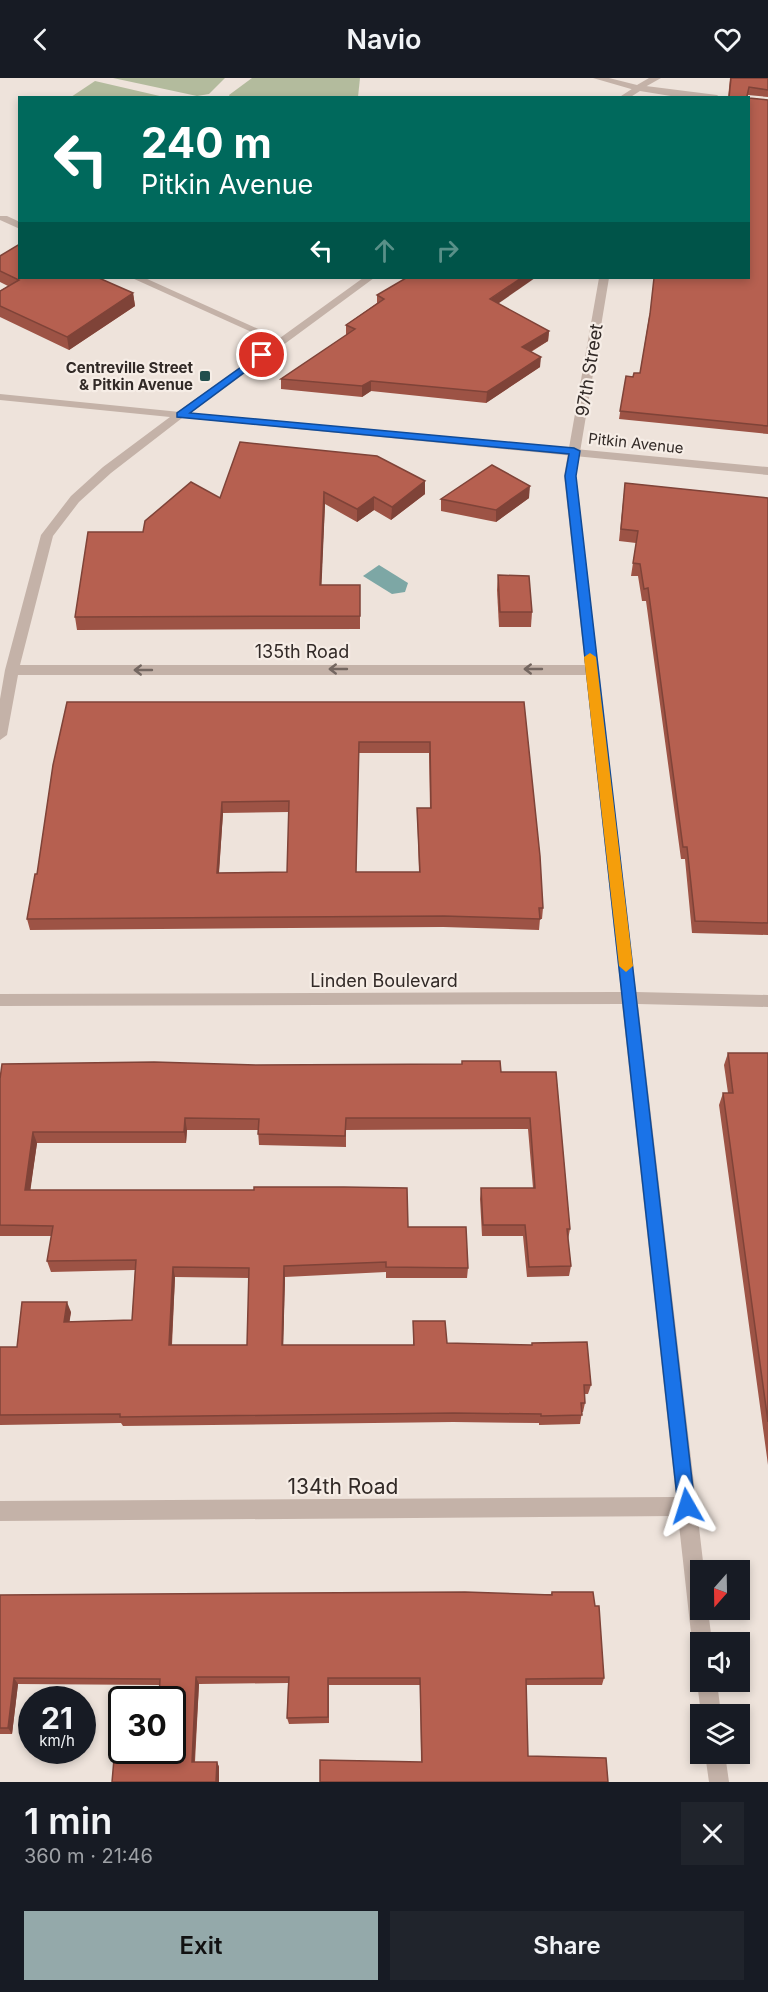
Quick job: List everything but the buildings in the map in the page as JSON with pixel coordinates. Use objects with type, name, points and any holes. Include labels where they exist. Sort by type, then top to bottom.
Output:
[{"type":"street","points":[[598,78],[665,93],[696,96]]},
{"type":"street","points":[[625,96],[656,78]]},
{"type":"street","points":[[3,218],[18,224]]},
{"type":"street","points":[[139,279],[280,341]]},
{"type":"street","points":[[0,735],[12,670],[47,535],[75,500],[107,470],[368,279]]},
{"type":"street","name":"97th Street","points":[[604,279],[570,476],[701,1632]]},
{"type":"street","name":"Pitkin Avenue","points":[[0,397],[768,471]]},
{"type":"street","name":"135th Road","points":[[12,670],[592,670]]},
{"type":"street","name":"Linden Boulevard","points":[[0,1000],[630,999],[768,1001]]},
{"type":"street","name":"134th Road","points":[[0,1511],[687,1506]]},
{"type":"street","points":[[717,1764],[719,1782]]},
{"type":"green space","points":[[113,78],[225,78],[209,94],[197,96]]},
{"type":"green space","points":[[252,78],[360,78],[358,96],[229,95]]},
{"type":"green space","points":[[95,81],[160,96],[72,96]]},
{"type":"water","points":[[379,565],[408,583],[405,592],[392,594],[363,576]]},
{"type":"slow traffic","points":[[590,657],[626,966]]},
{"type":"place","name":"Centreville Street & Pitkin Avenue","points":[[205,376]]},
{"type":"route","points":[[262,355],[180,415],[574,451],[570,476],[687,1506]]}]
